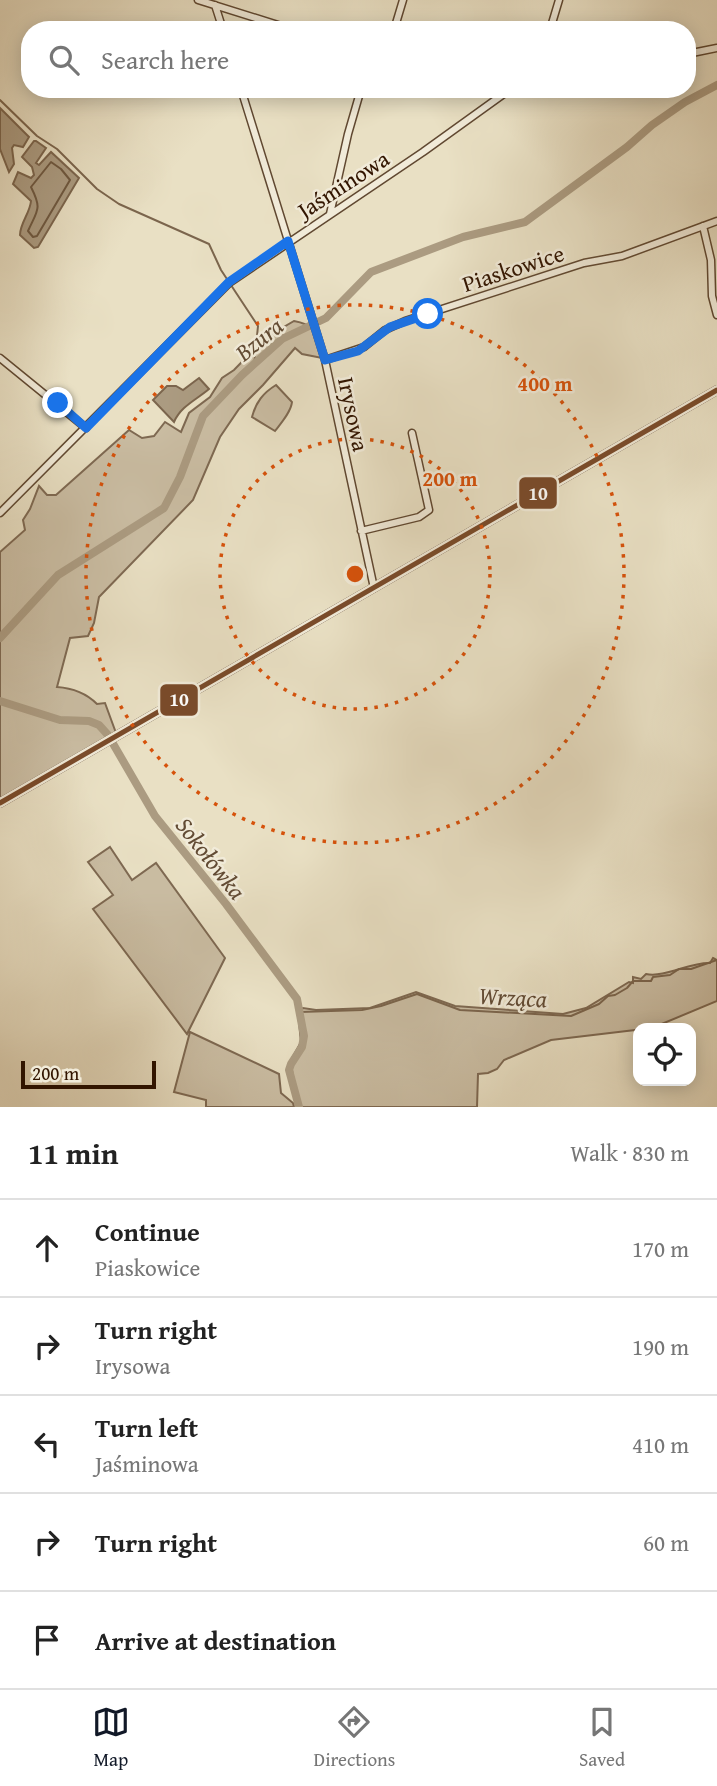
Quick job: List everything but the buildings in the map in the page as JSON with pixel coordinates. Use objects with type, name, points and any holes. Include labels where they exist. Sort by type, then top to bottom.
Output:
[{"type":"main road","points":[[0,803],[717,390]]},
{"type":"street","points":[[198,0],[266,21]]},
{"type":"street","points":[[396,21],[402,0]]},
{"type":"street","points":[[553,21],[559,0]]},
{"type":"street","points":[[215,5],[220,21]]},
{"type":"street","points":[[696,52],[717,48]]},
{"type":"street","name":"Irysowa","points":[[245,98],[325,360],[374,588]]},
{"type":"street","points":[[330,214],[359,98]]},
{"type":"street","name":"Jaśminowa","points":[[0,513],[229,282],[423,152],[498,98]]},
{"type":"street","name":"Piaskowice","points":[[325,360],[358,351],[385,330],[405,321],[584,263],[622,256],[717,221]]},
{"type":"street","points":[[703,226],[717,315]]},
{"type":"street","points":[[0,358],[86,428]]},
{"type":"street","points":[[361,531],[419,517],[429,510],[412,433]]},
{"type":"shaded area","points":[[294,321],[312,329],[322,358],[302,354],[295,348],[239,409],[220,437],[193,500],[99,597],[94,623],[88,636],[70,638],[57,687],[78,692],[97,704],[105,703],[116,733],[0,799],[0,552],[25,530],[23,520],[39,486],[47,495],[56,495],[129,430],[142,438],[154,436],[165,422],[181,432],[189,413],[210,397],[222,378],[234,370],[265,338]]},
{"type":"shaded area","points":[[276,385],[292,402],[288,413],[275,431],[252,417],[261,398]]},
{"type":"shaded area","points":[[110,847],[132,880],[156,863],[225,958],[187,1034],[93,909],[113,895],[88,862]]},
{"type":"shaded area","points":[[713,958],[717,960],[717,1001],[664,1023],[633,1023],[633,1030],[551,1040],[504,1060],[497,1069],[478,1074],[477,1107],[296,1107],[291,1060],[301,1042],[298,1013],[303,1008],[370,1008],[416,992],[455,1006],[563,1014],[586,1008],[629,982],[633,983],[633,977],[641,979],[646,974],[661,974],[710,963]]},
{"type":"shaded area","points":[[190,1032],[279,1074],[281,1093],[294,1107],[206,1107],[206,1100],[174,1092]]},
{"type":"water","points":[[0,108],[29,137],[23,147],[14,145],[12,148],[14,164],[9,172],[0,149]]},
{"type":"water","points":[[34,141],[46,148],[36,163],[39,165],[51,152],[79,178],[38,247],[34,248],[20,235],[31,201],[13,184],[18,172],[31,178],[34,175],[32,167],[22,157]]},
{"type":"water","points":[[199,378],[209,389],[185,407],[174,422],[153,400],[167,386],[176,386],[183,390]]},
{"type":"waterway","name":"Bzura","points":[[696,96],[717,85]]},
{"type":"waterway","name":"Bzura","points":[[0,638],[58,575],[164,508],[180,477],[203,416],[242,375],[282,339],[326,318],[371,272],[463,237],[525,222],[627,147],[652,125],[693,98]]},
{"type":"waterway","points":[[0,100],[37,136],[57,149],[97,189],[119,204],[209,244],[221,270],[258,326],[254,366]]},
{"type":"waterway","name":"Sokołówka","points":[[0,701],[60,720],[89,721],[99,725],[108,735],[155,816],[226,904],[297,999],[304,1036],[302,1047],[289,1070],[299,1107]]},
{"type":"waterway","name":"Wrząca","points":[[300,1012],[362,1010],[417,994],[460,1010],[571,1016],[599,1004],[608,996],[615,995],[633,981],[651,981],[653,977],[670,975],[679,969],[691,969],[717,960]]},
{"type":"transit line","name":"10","points":[[0,803],[717,390]]},
{"type":"route","points":[[58,403],[86,428],[229,282],[288,241],[325,360],[358,351],[390,327],[428,314]]}]
